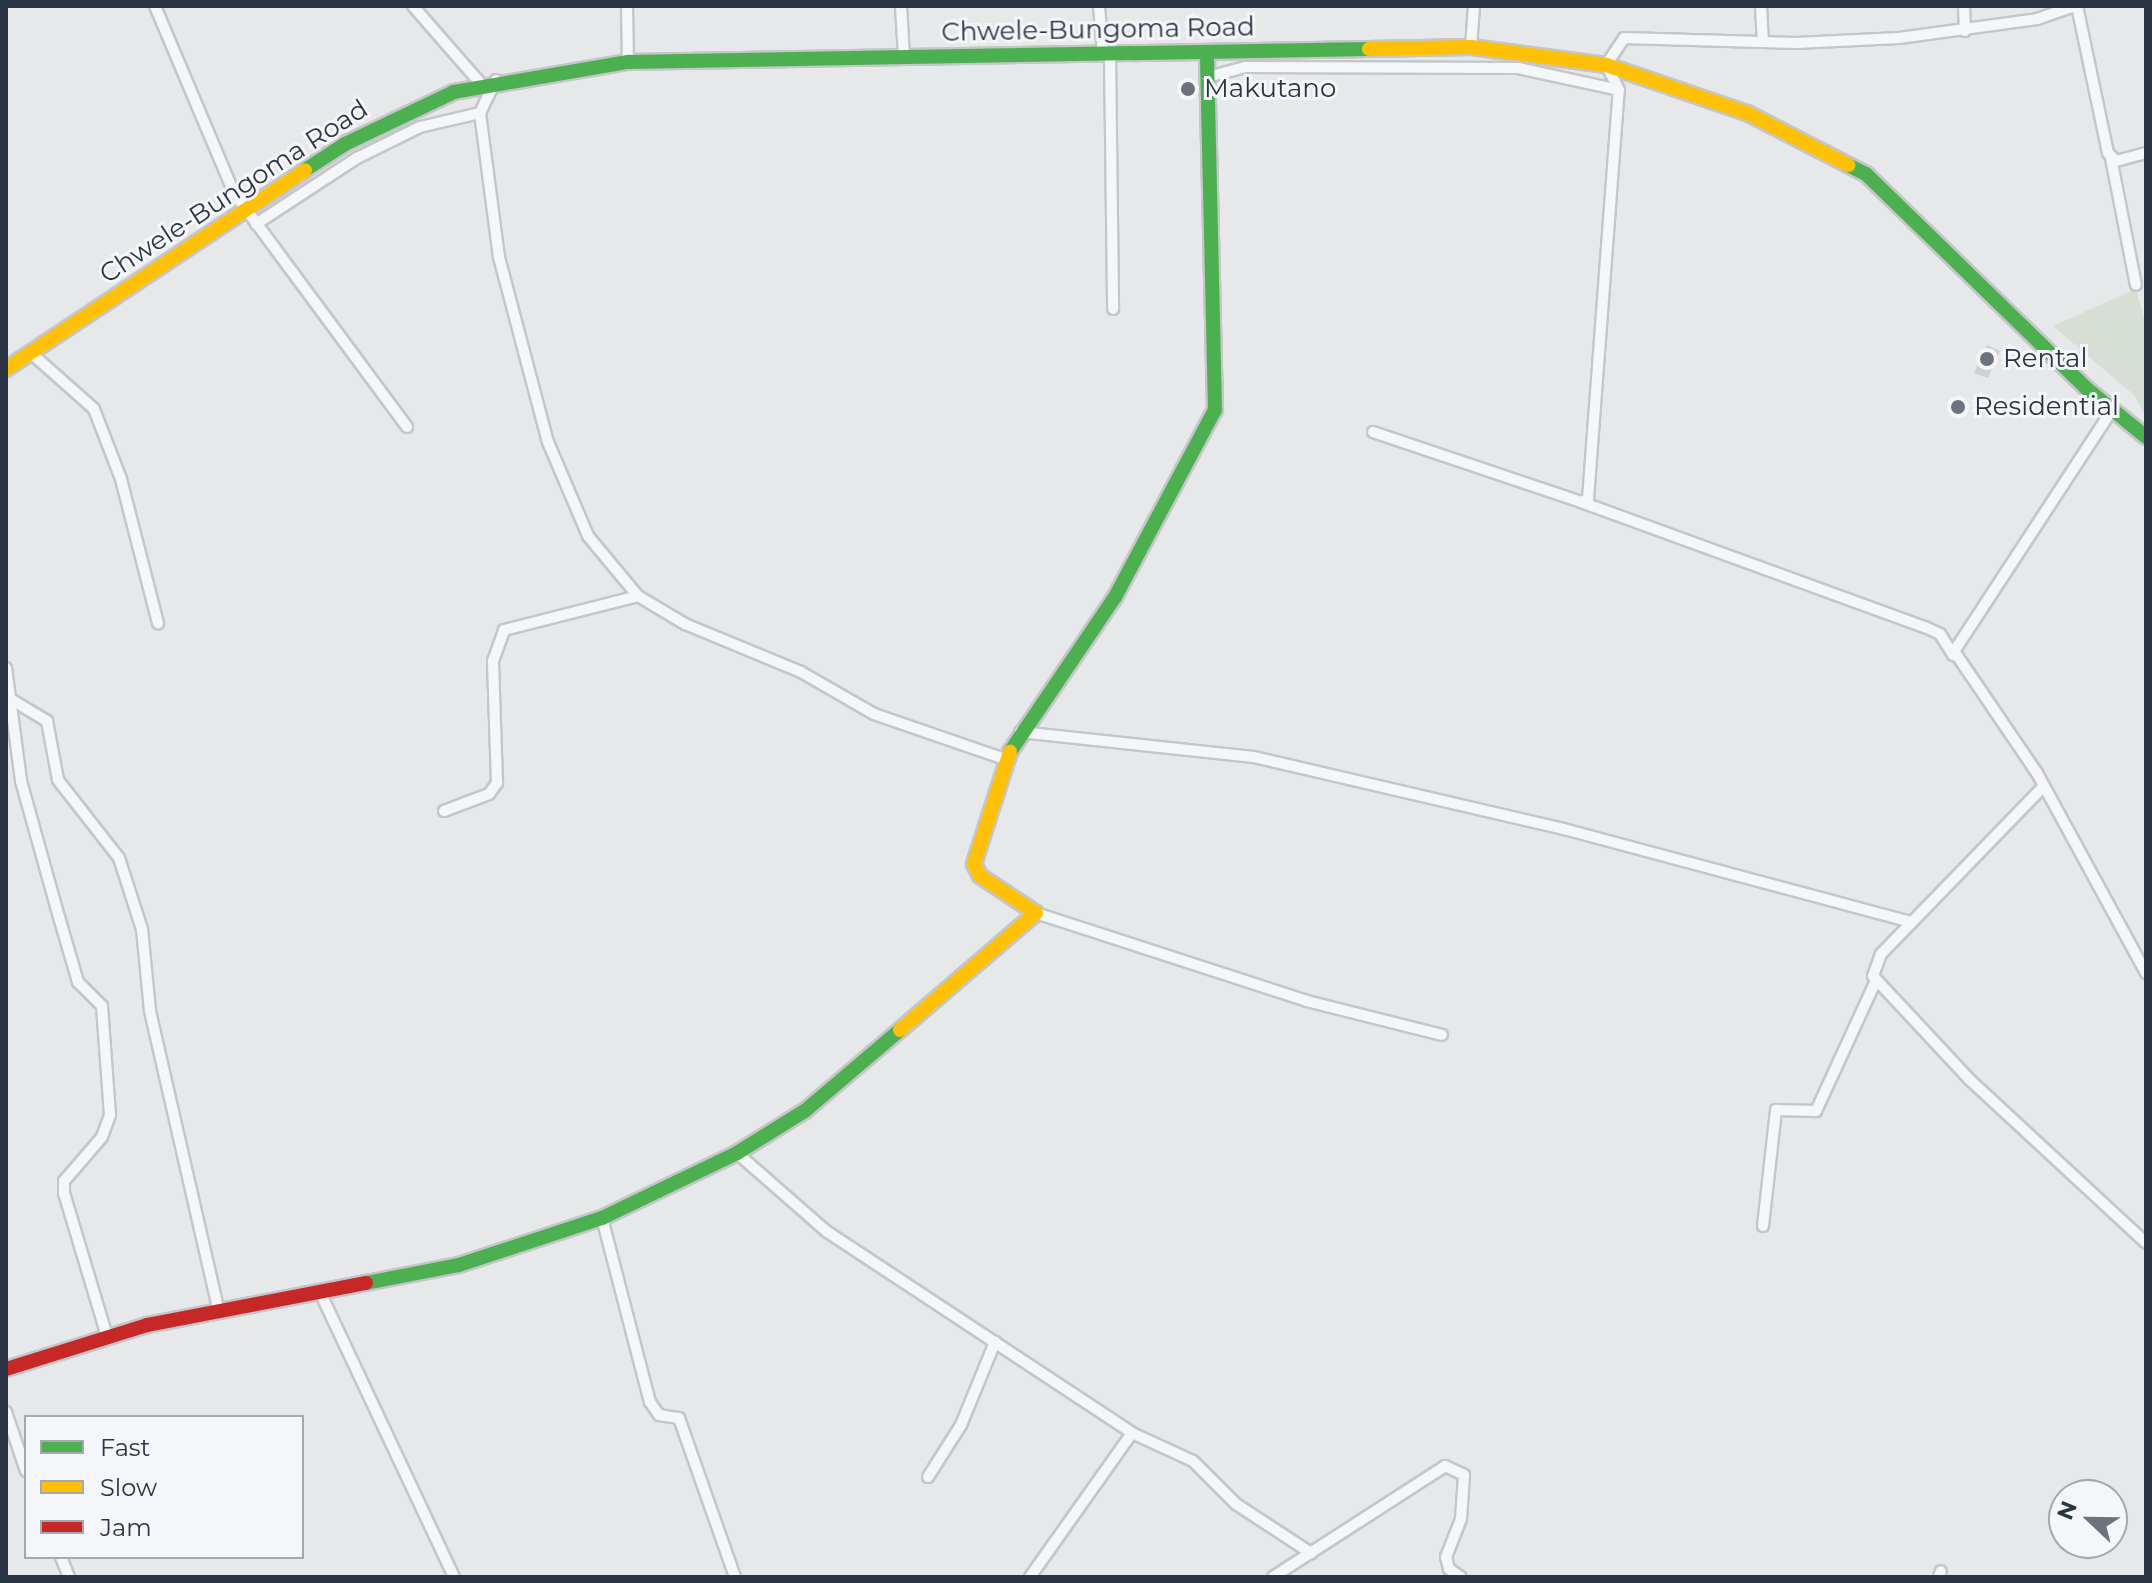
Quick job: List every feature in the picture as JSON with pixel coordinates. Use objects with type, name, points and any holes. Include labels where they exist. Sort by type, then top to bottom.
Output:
[{"type":"main road","name":"Chwele-Bungoma Road","points":[[7,366],[345,144],[489,82],[628,62],[1471,47],[1606,65],[1747,113],[1866,174],[2112,410],[2146,437]]},
{"type":"main road","points":[[6,1369],[107,1336],[218,1309],[473,1261],[602,1218],[737,1153],[840,1083],[1036,913],[980,876],[974,864],[1005,759],[1019,732],[1115,597],[1215,410],[1207,54]]},
{"type":"street","points":[[155,6],[200,122],[246,210],[407,427]]},
{"type":"street","points":[[413,6],[489,82],[480,113],[499,257],[553,457],[588,536],[638,596],[685,624],[801,672],[874,714],[1005,759]]},
{"type":"street","points":[[627,6],[628,62]]},
{"type":"street","points":[[901,6],[904,57]]},
{"type":"street","points":[[1099,6],[1106,54],[1113,309]]},
{"type":"street","points":[[1471,47],[1474,6]]},
{"type":"street","points":[[1761,6],[1763,42]]},
{"type":"street","points":[[1964,6],[1965,31]]},
{"type":"street","points":[[1581,502],[1589,492],[1619,90],[1606,65],[1624,38],[1763,42],[1965,31],[2075,6],[2111,158],[2136,285]]},
{"type":"street","points":[[1313,51],[1314,70]]},
{"type":"street","points":[[1208,77],[1246,67],[1314,70],[1518,68],[1619,90]]},
{"type":"street","points":[[256,224],[357,158],[420,127],[480,113]]},
{"type":"street","points":[[2111,158],[2146,153]]},
{"type":"street","points":[[31,353],[94,409],[121,479],[158,623]]},
{"type":"street","points":[[1955,657],[1959,637],[2112,410]]},
{"type":"street","points":[[1373,432],[1581,502],[1940,634],[2043,787],[2146,973]]},
{"type":"street","points":[[444,811],[489,794],[497,783],[493,661],[504,630],[638,596]]},
{"type":"street","points":[[6,668],[21,781],[59,917],[78,982],[102,1006],[110,1115],[102,1137],[64,1181],[64,1193],[107,1336]]},
{"type":"street","points":[[12,700],[47,721],[58,780],[119,858],[142,929],[150,1011],[218,1309]]},
{"type":"street","points":[[1019,732],[1254,757],[1579,833],[1912,922]]},
{"type":"street","points":[[1763,1226],[1776,1110],[1816,1111],[1875,983],[1876,962],[2043,787]]},
{"type":"street","points":[[1036,913],[1307,1001],[1442,1035]]},
{"type":"street","points":[[1875,983],[2146,1243]]},
{"type":"street","points":[[737,1153],[826,1231],[1132,1433],[1195,1462],[1236,1504],[1311,1553]]},
{"type":"street","points":[[602,1218],[650,1402],[659,1415],[679,1418],[735,1577]]},
{"type":"street","points":[[319,1290],[454,1577]]},
{"type":"street","points":[[928,1477],[961,1425],[995,1342]]},
{"type":"street","points":[[6,1412],[24,1465]]},
{"type":"street","points":[[1030,1577],[1132,1433]]},
{"type":"street","points":[[1273,1577],[1450,1466],[1464,1475],[1461,1519],[1446,1557],[1449,1569],[1461,1577]]},
{"type":"shaded area","points":[[2136,289],[2146,325],[2146,417],[2134,395],[2053,326]]},
{"type":"building","name":"Rental","points":[[1987,345],[2000,351],[1988,378],[1974,373]]},
{"type":"traffic: fast","points":[[305,170],[345,144],[454,92],[628,62],[1369,49]]},
{"type":"traffic: fast","points":[[1010,752],[1115,597],[1215,410],[1207,54]]},
{"type":"traffic: fast","points":[[1848,165],[1866,174],[2086,388],[2146,437]]},
{"type":"traffic: fast","points":[[366,1283],[459,1265],[602,1218],[737,1153],[806,1110],[900,1030]]},
{"type":"traffic: slow","points":[[1369,49],[1471,47],[1606,65],[1747,113],[1848,165]]},
{"type":"traffic: slow","points":[[6,369],[305,170]]},
{"type":"traffic: slow","points":[[900,1030],[1036,913],[980,876],[974,864],[1010,752]]},
{"type":"traffic: jam","points":[[6,1369],[147,1325],[366,1283]]},
{"type":"place","name":"Makutano","points":[[1188,89]]},
{"type":"place","name":"Rental","points":[[1987,359]]},
{"type":"place","name":"Residential","points":[[1958,407]]}]
